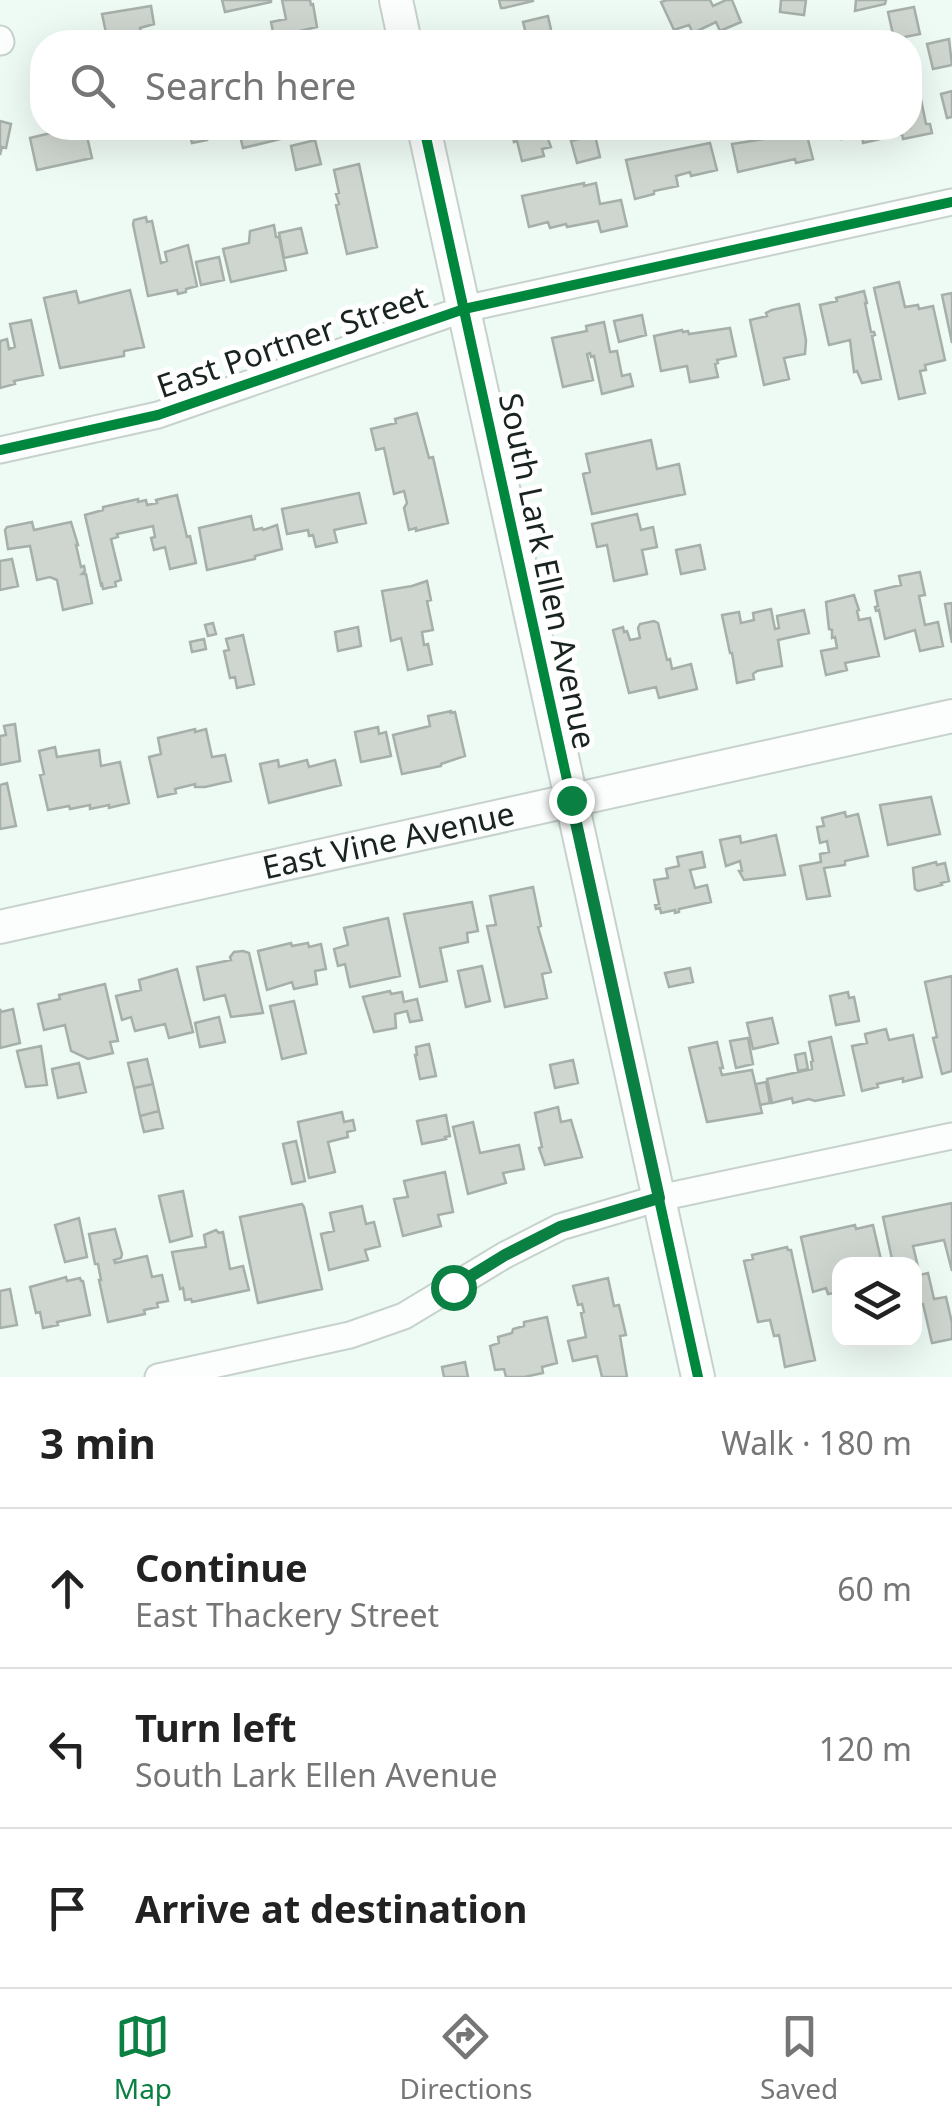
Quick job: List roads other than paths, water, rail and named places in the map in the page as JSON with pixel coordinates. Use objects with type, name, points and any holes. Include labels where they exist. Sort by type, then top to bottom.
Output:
[{"type":"street","points":[[396,0],[403,30]]},
{"type":"street","name":"South Lark Ellen Avenue","points":[[427,140],[698,1377]]},
{"type":"street","name":"East Portner Street","points":[[0,450],[158,416],[464,308],[952,202]]},
{"type":"street","name":"East Vine Avenue","points":[[0,928],[952,716]]},
{"type":"street","points":[[158,1377],[350,1335],[404,1316],[560,1227],[659,1198],[952,1136]]}]
